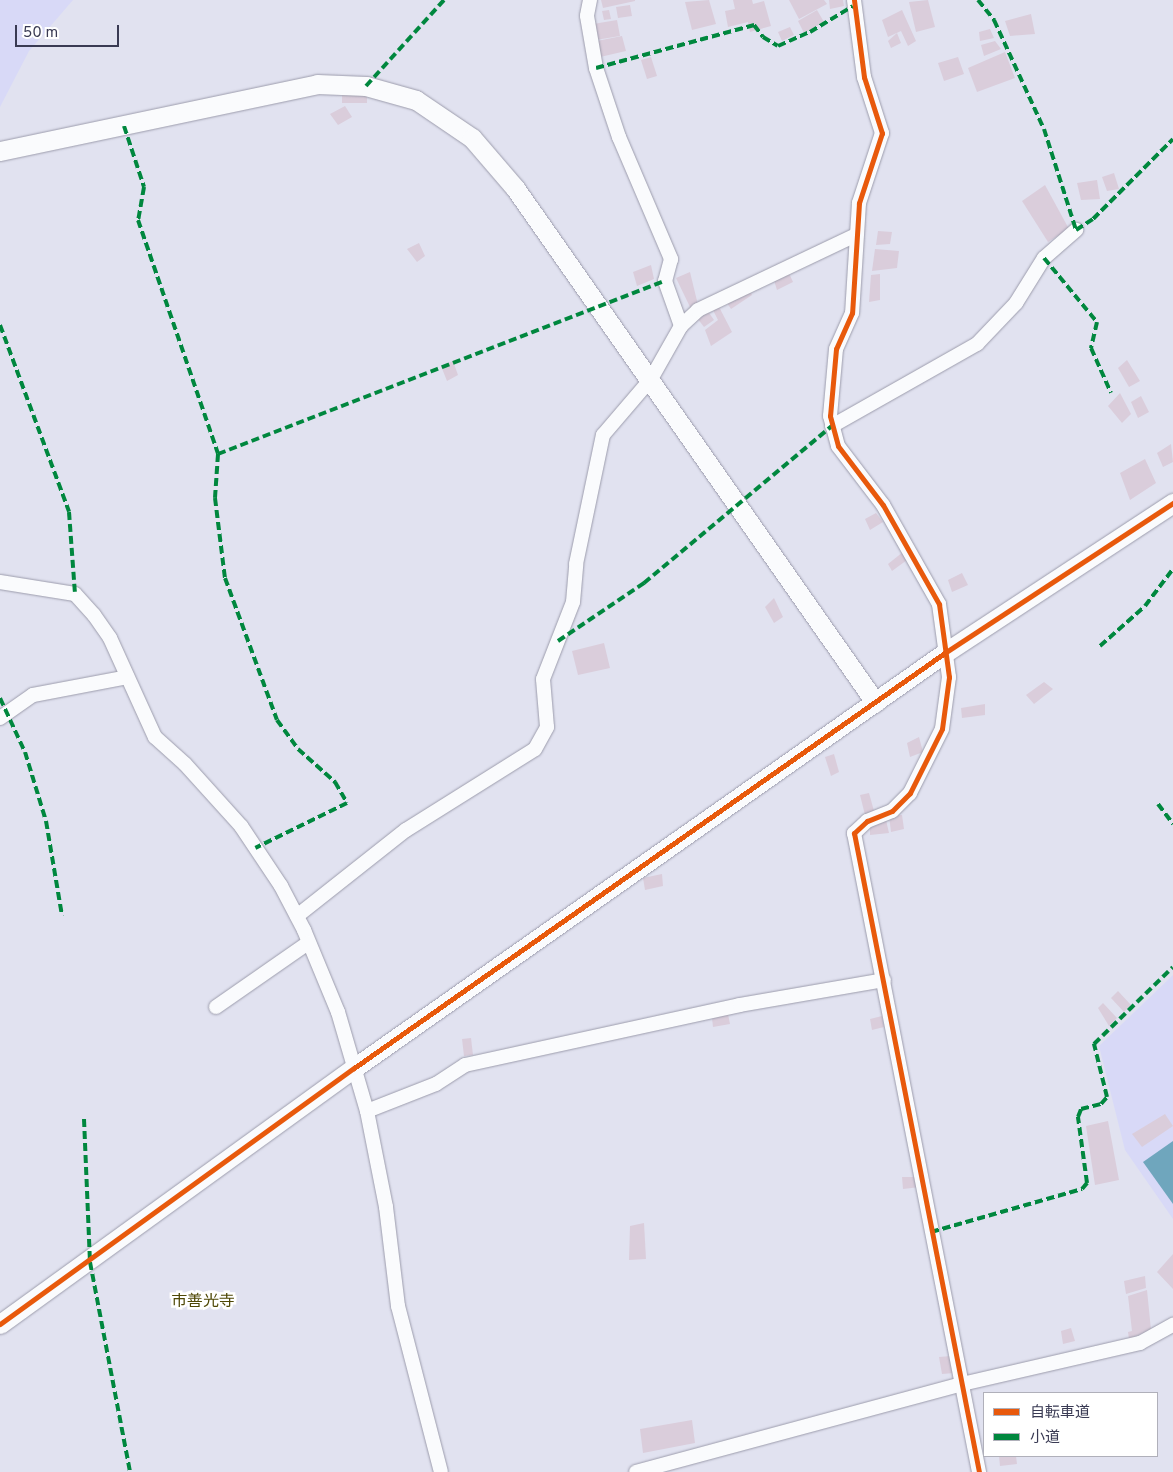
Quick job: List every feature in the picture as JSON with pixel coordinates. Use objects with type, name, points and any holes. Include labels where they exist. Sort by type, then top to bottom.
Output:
[{"type":"street","points":[[590,0],[587,16],[596,68],[619,137],[671,259],[665,281],[681,326]]},
{"type":"street","points":[[854,0],[864,77],[882,133],[859,203],[854,236],[852,313],[836,349],[832,426],[838,446],[883,504],[939,604],[949,687],[942,729],[910,793],[892,811],[867,821],[854,834],[979,1472]]},
{"type":"street","points":[[0,151],[317,84],[366,86],[416,100],[472,138],[515,188],[651,379],[874,702]]},
{"type":"street","points":[[832,426],[978,344],[1016,303],[1044,258],[1076,230]]},
{"type":"street","points":[[296,916],[406,830],[535,749],[547,727],[543,680],[573,602],[576,564],[603,435],[651,379],[681,326],[716,299],[854,236]]},
{"type":"street","points":[[0,1324],[354,1068],[874,702],[946,652],[1173,503]]},
{"type":"street","points":[[0,582],[75,594],[110,638],[156,737],[186,764],[241,826],[296,916],[338,1012],[367,1111],[386,1206],[398,1306],[441,1472]]},
{"type":"street","points":[[0,718],[34,695],[127,677]]},
{"type":"street","points":[[216,1007],[308,943]]},
{"type":"street","points":[[367,1111],[436,1084],[465,1065],[740,1005],[884,980]]},
{"type":"street","points":[[636,1472],[962,1384],[1140,1343],[1173,1325]]},
{"type":"shaded area","points":[[0,0],[73,0],[29,51],[0,107]]},
{"type":"shaded area","points":[[1173,975],[1173,1219],[1125,1150],[1099,1046]]},
{"type":"shaded area","points":[[1173,1141],[1173,1204],[1143,1162]]},
{"type":"building","points":[[601,0],[635,0],[635,1],[603,8]]},
{"type":"building","points":[[709,0],[716,24],[692,30],[685,2]]},
{"type":"building","points":[[733,0],[752,0],[753,4],[764,1],[771,26],[750,32],[748,22],[728,27],[725,11],[735,9]]},
{"type":"building","points":[[789,0],[824,0],[827,4],[799,19]]},
{"type":"building","points":[[829,0],[843,0],[844,6],[830,9]]},
{"type":"building","points":[[928,0],[935,27],[916,32],[909,2]]},
{"type":"building","points":[[630,5],[632,16],[618,18],[616,7]]},
{"type":"building","points":[[609,10],[611,19],[604,20],[602,11]]},
{"type":"building","points":[[817,10],[824,22],[804,33],[798,21]]},
{"type":"building","points":[[902,10],[916,41],[908,46],[901,31],[888,37],[882,20]]},
{"type":"building","points":[[1031,14],[1035,34],[1010,36],[1005,21]]},
{"type":"building","points":[[617,20],[620,36],[596,40],[593,24]]},
{"type":"building","points":[[790,27],[794,35],[782,41],[778,32]]},
{"type":"building","points":[[990,29],[994,38],[980,41],[979,32]]},
{"type":"building","points":[[897,33],[901,43],[891,48],[888,41]]},
{"type":"building","points":[[622,36],[626,51],[600,57],[597,41]]},
{"type":"building","points":[[995,41],[1001,49],[984,56],[981,45]]},
{"type":"building","points":[[1005,52],[1015,78],[977,92],[968,68]]},
{"type":"building","points":[[651,57],[657,76],[647,79],[641,60]]},
{"type":"building","points":[[958,57],[964,74],[944,81],[938,63]]},
{"type":"building","points":[[342,88],[367,88],[367,103],[342,103]]},
{"type":"building","points":[[345,106],[352,117],[338,125],[330,114]]},
{"type":"building","points":[[1114,173],[1119,189],[1107,191],[1102,177]]},
{"type":"building","points":[[1097,180],[1100,199],[1081,200],[1077,183]]},
{"type":"building","points":[[1045,185],[1069,229],[1048,242],[1022,201]]},
{"type":"building","points":[[878,231],[892,232],[890,244],[876,245]]},
{"type":"building","points":[[419,243],[425,256],[417,262],[407,249]]},
{"type":"building","points":[[875,249],[899,251],[897,268],[872,271]]},
{"type":"building","points":[[651,265],[654,279],[637,286],[633,272]]},
{"type":"building","points":[[788,271],[793,282],[777,290],[773,277]]},
{"type":"building","points":[[690,272],[698,305],[691,309],[676,278]]},
{"type":"building","points":[[880,274],[880,300],[869,302],[871,275]]},
{"type":"building","points":[[748,287],[752,295],[731,309],[725,300]]},
{"type":"building","points":[[717,303],[732,332],[711,346],[705,330],[718,320],[711,306]]},
{"type":"building","points":[[707,310],[714,320],[704,327],[697,318]]},
{"type":"building","points":[[1127,360],[1140,381],[1129,387],[1118,368]]},
{"type":"building","points":[[453,361],[458,375],[447,381],[441,366]]},
{"type":"building","points":[[1120,393],[1131,414],[1122,423],[1108,406]]},
{"type":"building","points":[[1141,396],[1149,412],[1138,418],[1131,402]]},
{"type":"building","points":[[1171,444],[1173,462],[1163,467],[1157,453]]},
{"type":"building","points":[[1145,459],[1156,483],[1130,500],[1120,473]]},
{"type":"building","points":[[876,513],[883,522],[870,530],[865,519]]},
{"type":"building","points":[[903,552],[907,560],[892,571],[888,564]]},
{"type":"building","points":[[962,573],[968,585],[952,592],[948,580]]},
{"type":"building","points":[[774,598],[783,617],[774,623],[765,607]]},
{"type":"building","points":[[604,643],[610,668],[578,675],[572,651]]},
{"type":"building","points":[[1044,682],[1053,689],[1034,704],[1026,695]]},
{"type":"building","points":[[985,704],[985,715],[962,718],[961,708]]},
{"type":"building","points":[[919,737],[923,752],[910,757],[907,743]]},
{"type":"building","points":[[834,754],[839,772],[831,776],[825,757]]},
{"type":"building","points":[[869,793],[874,811],[865,815],[860,795]]},
{"type":"building","points":[[902,815],[904,829],[891,832],[889,816]]},
{"type":"building","points":[[886,820],[889,833],[870,835],[870,825]]},
{"type":"building","points":[[662,874],[663,886],[645,890],[643,878]]},
{"type":"building","points":[[1118,991],[1131,1005],[1124,1012],[1111,998]]},
{"type":"building","points":[[1103,1003],[1117,1018],[1109,1026],[1098,1008]]},
{"type":"building","points":[[728,1014],[730,1024],[713,1027],[712,1018]]},
{"type":"building","points":[[882,1016],[884,1027],[872,1030],[870,1019]]},
{"type":"building","points":[[471,1038],[473,1055],[464,1056],[462,1039]]},
{"type":"building","points":[[1165,1114],[1173,1126],[1142,1147],[1132,1134]]},
{"type":"building","points":[[1108,1121],[1119,1180],[1095,1185],[1086,1126]]},
{"type":"building","points":[[902,1177],[919,1177],[920,1187],[903,1189]]},
{"type":"building","points":[[644,1223],[646,1259],[629,1260],[630,1226]]},
{"type":"building","points":[[1173,1254],[1173,1289],[1157,1272]]},
{"type":"building","points":[[1145,1276],[1146,1288],[1126,1294],[1124,1281]]},
{"type":"building","points":[[1147,1290],[1151,1330],[1129,1339],[1128,1332],[1132,1331],[1128,1296]]},
{"type":"building","points":[[1071,1328],[1075,1341],[1063,1344],[1061,1331]]},
{"type":"building","points":[[951,1356],[954,1373],[942,1374],[939,1357]]},
{"type":"building","points":[[692,1420],[695,1443],[643,1453],[640,1429]]},
{"type":"building","points":[[999,1457],[1016,1457],[1017,1464],[1000,1466]]},
{"type":"marked path","points":[[366,86],[444,0]]},
{"type":"marked path","points":[[978,0],[994,20],[1044,129],[1076,230],[1093,219],[1173,139]]},
{"type":"marked path","points":[[596,68],[754,25],[763,37],[778,46],[810,32],[853,6]]},
{"type":"marked path","points":[[124,126],[144,187],[138,220],[218,454],[215,498],[225,578],[277,720],[298,749],[335,782],[347,803],[255,848]]},
{"type":"marked path","points":[[1044,258],[1097,322],[1091,348],[1111,393]]},
{"type":"marked path","points":[[218,454],[665,281]]},
{"type":"marked path","points":[[0,325],[69,512],[75,594]]},
{"type":"marked path","points":[[558,641],[644,583],[832,426]]},
{"type":"marked path","points":[[1100,646],[1145,606],[1173,569]]},
{"type":"marked path","points":[[0,698],[25,752],[46,821],[62,916]]},
{"type":"marked path","points":[[1158,804],[1173,824]]},
{"type":"marked path","points":[[931,1232],[1082,1189],[1087,1183],[1078,1117],[1081,1109],[1101,1104],[1107,1097],[1094,1044],[1173,967]]},
{"type":"marked path","points":[[84,1119],[90,1262],[130,1472]]},
{"type":"cycle path","points":[[854,0],[864,77],[882,133],[859,203],[852,313],[836,349],[830,416],[838,446],[883,505],[939,604],[949,677],[942,729],[910,793],[892,811],[867,821],[854,833],[979,1472]]},
{"type":"cycle path","points":[[0,1324],[354,1068],[946,652],[1173,503]]},
{"type":"district","name":"市善光寺","points":[[203,1302]]}]
